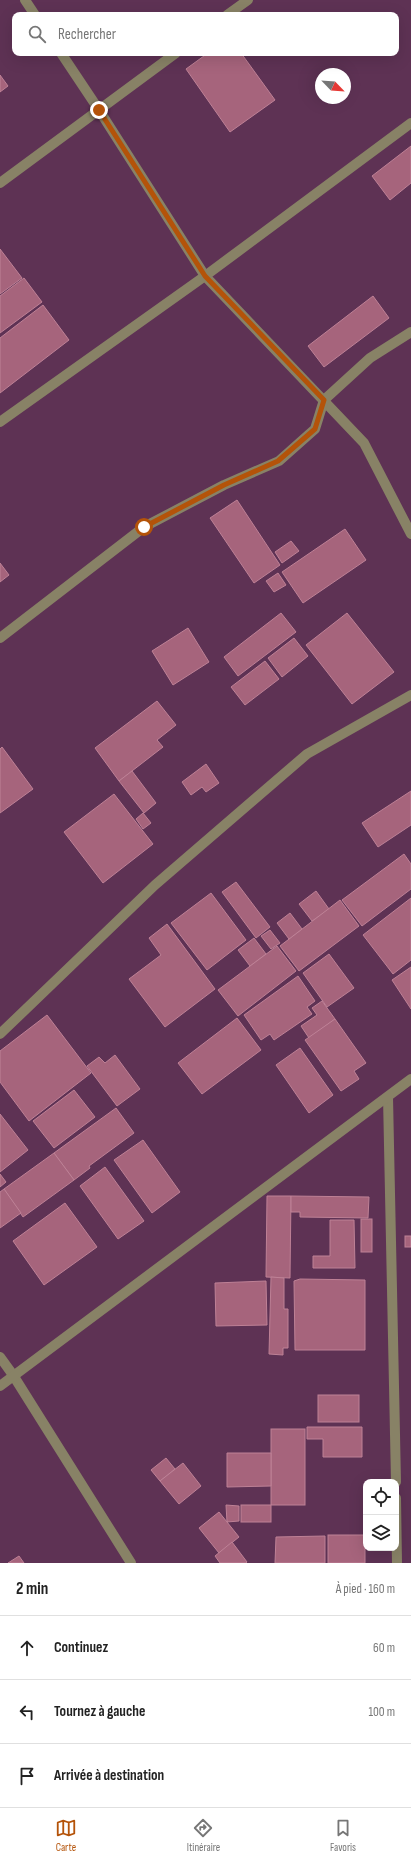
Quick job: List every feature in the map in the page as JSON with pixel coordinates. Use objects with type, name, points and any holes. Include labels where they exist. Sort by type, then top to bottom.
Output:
[{"type":"street","points":[[25,0],[33,12]]},
{"type":"street","points":[[231,12],[248,0]]},
{"type":"street","points":[[63,56],[205,276],[364,443],[411,534]]},
{"type":"street","points":[[0,183],[172,56]]},
{"type":"street","points":[[0,422],[205,276],[411,123]]},
{"type":"street","points":[[0,638],[144,527],[224,485],[278,461],[315,429],[324,400],[370,358],[411,332]]},
{"type":"street","points":[[0,1034],[155,885],[307,754],[411,695]]},
{"type":"street","points":[[0,1386],[411,1079]]},
{"type":"street","points":[[388,1097],[396,1479]]},
{"type":"street","points":[[0,1357],[14,1375],[131,1563]]},
{"type":"street","points":[[396,1515],[397,1563]]},
{"type":"building","points":[[204,56],[243,56],[275,100],[230,132],[186,69]]},
{"type":"building","points":[[0,75],[8,86],[0,92]]},
{"type":"building","points":[[411,146],[411,183],[390,200],[372,176]]},
{"type":"building","points":[[0,249],[22,278],[0,294]]},
{"type":"building","points":[[24,278],[42,302],[0,333],[0,296]]},
{"type":"building","points":[[373,296],[389,318],[324,367],[308,346]]},
{"type":"building","points":[[43,305],[69,340],[0,393],[0,338]]},
{"type":"building","points":[[237,500],[280,565],[254,583],[210,518]]},
{"type":"building","points":[[345,529],[366,560],[303,603],[282,572]]},
{"type":"building","points":[[291,541],[299,551],[282,563],[275,552]]},
{"type":"building","points":[[0,563],[9,575],[0,582]]},
{"type":"building","points":[[278,573],[286,585],[274,592],[266,581]]},
{"type":"building","points":[[281,613],[296,632],[238,676],[224,657]]},
{"type":"building","points":[[347,613],[394,672],[352,704],[306,645]]},
{"type":"building","points":[[188,628],[209,662],[173,685],[152,651]]},
{"type":"building","points":[[294,638],[308,656],[282,677],[268,658]]},
{"type":"building","points":[[265,661],[279,679],[245,705],[231,687]]},
{"type":"building","points":[[157,701],[176,725],[157,740],[163,747],[119,781],[95,748]]},
{"type":"building","points":[[2,747],[33,789],[0,813],[0,749]]},
{"type":"building","points":[[206,764],[219,783],[206,792],[202,787],[191,795],[182,782]]},
{"type":"building","points":[[132,771],[156,803],[144,813],[119,781]]},
{"type":"building","points":[[411,791],[411,825],[378,847],[362,823]]},
{"type":"building","points":[[114,794],[153,844],[103,883],[64,832]]},
{"type":"building","points":[[143,813],[151,823],[143,829],[136,819]]},
{"type":"building","points":[[404,854],[411,864],[411,889],[362,926],[342,900]]},
{"type":"building","points":[[236,882],[270,927],[256,938],[222,892]]},
{"type":"building","points":[[316,891],[329,909],[312,921],[299,904]]},
{"type":"building","points":[[211,893],[246,940],[207,970],[171,923]]},
{"type":"building","points":[[411,898],[411,960],[393,974],[363,935]]},
{"type":"building","points":[[340,900],[359,926],[299,971],[280,946]]},
{"type":"building","points":[[290,913],[302,929],[289,939],[277,923]]},
{"type":"building","points":[[167,924],[215,989],[165,1027],[129,979],[161,955],[149,938]]},
{"type":"building","points":[[270,930],[280,943],[271,949],[261,936]]},
{"type":"building","points":[[254,938],[266,954],[250,966],[238,950]]},
{"type":"building","points":[[277,946],[296,971],[238,1016],[218,990]]},
{"type":"building","points":[[329,954],[354,988],[327,1007],[303,973]]},
{"type":"building","points":[[411,967],[411,1009],[392,980]]},
{"type":"building","points":[[298,976],[315,1001],[307,1007],[312,1014],[274,1040],[270,1034],[261,1040],[244,1015]]},
{"type":"building","points":[[322,1001],[335,1019],[309,1038],[301,1026],[317,1015],[312,1008]]},
{"type":"building","points":[[47,1015],[91,1073],[29,1121],[0,1082],[0,1051]]},
{"type":"building","points":[[237,1018],[261,1050],[202,1094],[178,1063]]},
{"type":"building","points":[[335,1019],[366,1063],[354,1071],[359,1079],[341,1091],[305,1040]]},
{"type":"building","points":[[300,1048],[333,1095],[309,1113],[276,1065]]},
{"type":"building","points":[[115,1055],[140,1089],[117,1106],[87,1066],[99,1057],[105,1063]]},
{"type":"building","points":[[74,1090],[95,1117],[54,1148],[33,1121]]},
{"type":"building","points":[[116,1108],[134,1133],[89,1166],[90,1168],[74,1180],[54,1153]]},
{"type":"building","points":[[0,1114],[28,1150],[0,1172]]},
{"type":"building","points":[[143,1140],[180,1192],[152,1213],[114,1160]]},
{"type":"building","points":[[54,1153],[74,1180],[23,1217],[4,1189]]},
{"type":"building","points":[[105,1167],[144,1221],[118,1239],[80,1186]]},
{"type":"building","points":[[0,1174],[6,1182],[0,1187]]},
{"type":"building","points":[[4,1189],[21,1213],[0,1228],[0,1192]]},
{"type":"building","points":[[267,1196],[291,1196],[290,1278],[266,1277]]},
{"type":"building","points":[[291,1196],[369,1197],[368,1218],[300,1217],[300,1212],[291,1212]]},
{"type":"building","points":[[65,1203],[97,1247],[44,1285],[13,1241]]},
{"type":"building","points":[[361,1219],[372,1219],[372,1252],[361,1252]]},
{"type":"building","points":[[330,1220],[354,1220],[355,1268],[313,1268],[313,1256],[330,1256]]},
{"type":"building","points":[[405,1236],[411,1236],[411,1247],[405,1247]]},
{"type":"building","points":[[271,1277],[284,1278],[284,1309],[288,1309],[288,1348],[283,1348],[283,1355],[269,1354]]},
{"type":"building","points":[[300,1279],[365,1280],[365,1350],[295,1350],[294,1281]]},
{"type":"building","points":[[266,1281],[267,1325],[216,1326],[215,1283]]},
{"type":"building","points":[[318,1395],[359,1395],[359,1422],[318,1422]]},
{"type":"building","points":[[307,1427],[362,1427],[362,1457],[323,1457],[323,1439],[307,1439]]},
{"type":"building","points":[[271,1429],[305,1429],[305,1505],[271,1505]]},
{"type":"building","points":[[227,1453],[271,1453],[271,1486],[227,1487]]},
{"type":"building","points":[[166,1458],[175,1469],[160,1481],[151,1470]]},
{"type":"building","points":[[183,1463],[201,1486],[179,1504],[160,1481]]},
{"type":"building","points":[[226,1505],[239,1506],[239,1521],[227,1522]]},
{"type":"building","points":[[241,1505],[271,1505],[271,1522],[241,1522]]},
{"type":"building","points":[[219,1512],[239,1537],[219,1553],[199,1528]]},
{"type":"building","points":[[328,1535],[363,1535],[365,1563],[328,1563]]},
{"type":"building","points":[[325,1536],[325,1563],[275,1563],[276,1537]]},
{"type":"building","points":[[232,1542],[247,1562],[246,1563],[220,1563],[215,1556]]},
{"type":"building","points":[[19,1556],[24,1563],[8,1563]]},
{"type":"route","points":[[99,110],[205,276],[324,400],[315,429],[278,461],[224,485],[144,527]]}]
